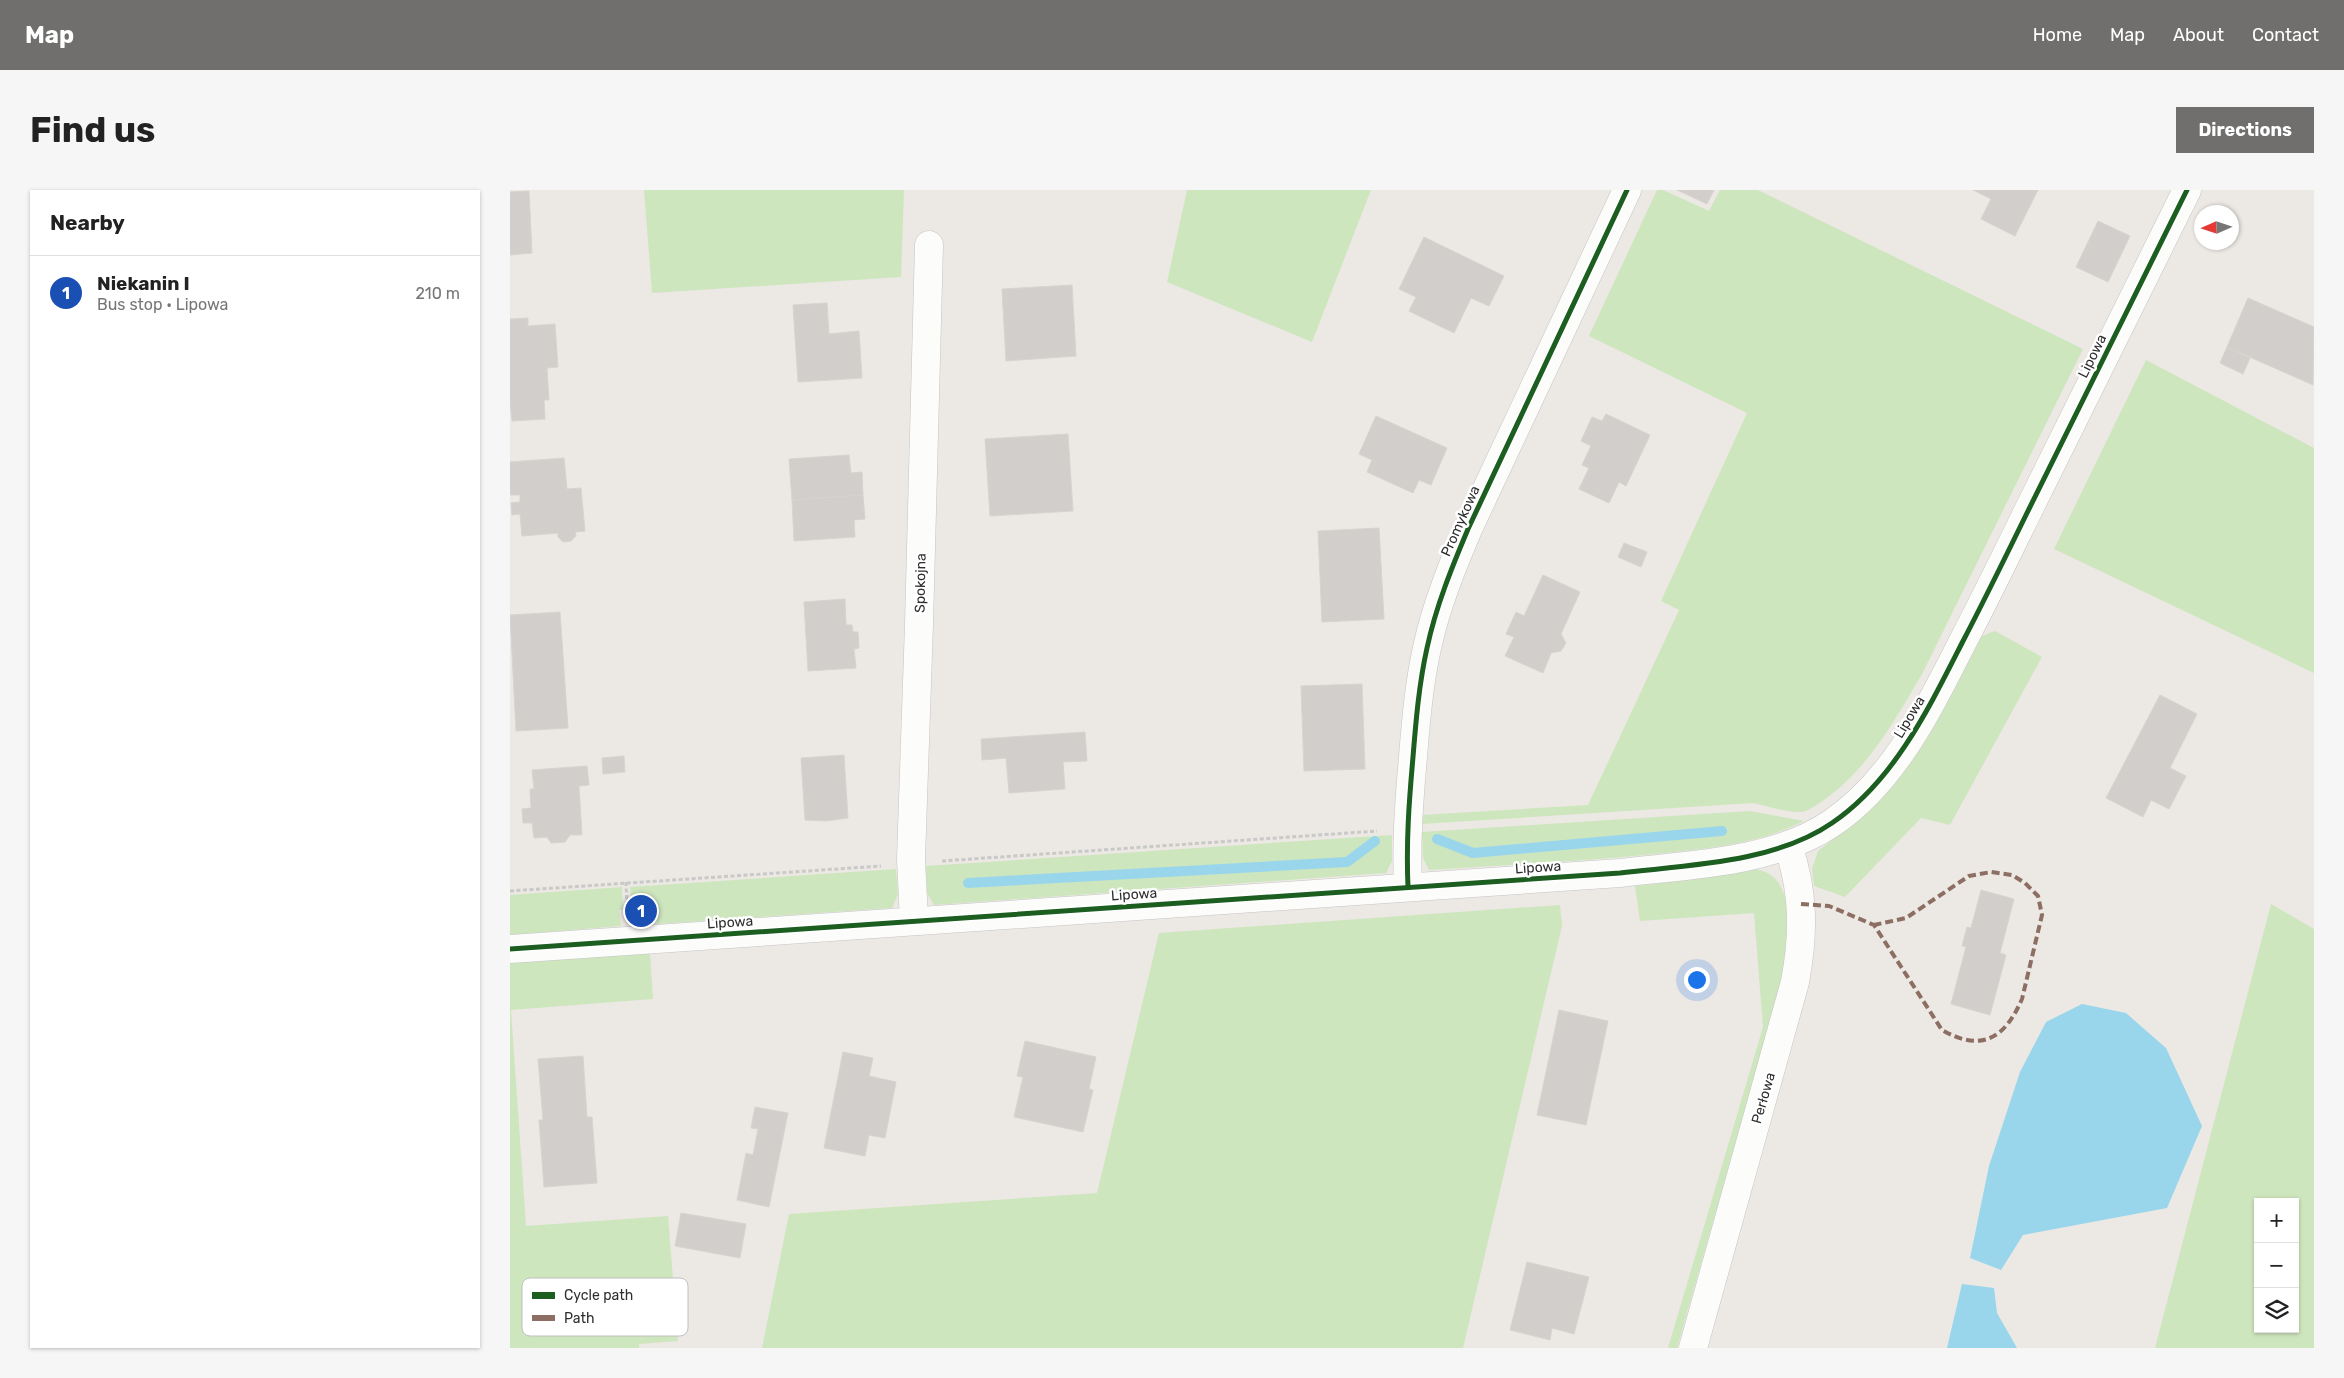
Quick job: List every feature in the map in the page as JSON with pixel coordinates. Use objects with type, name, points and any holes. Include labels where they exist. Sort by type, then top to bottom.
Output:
[{"type":"street","name":"Promykowa","points":[[1408,886],[1406,825],[1419,690],[1427,646],[1438,608],[1468,529],[1627,190]]},
{"type":"street","name":"Lipowa","points":[[510,949],[1638,871],[1731,859],[1788,844],[1830,824],[1846,812],[1882,776],[1913,733],[1942,684],[1981,607],[2187,190]]},
{"type":"street","name":"Spokojna","points":[[914,920],[911,859],[920,624],[929,245]]},
{"type":"street","name":"Perłowa","points":[[1693,1348],[1795,982],[1801,953],[1803,926],[1801,904],[1788,844]]},
{"type":"path","points":[[936,862],[1381,831]]},
{"type":"path","points":[[510,891],[886,866]]},
{"type":"path","points":[[626,882],[627,906]]},
{"type":"green space","points":[[644,190],[904,190],[901,277],[652,293]]},
{"type":"green space","points":[[1187,190],[1371,190],[1312,342],[1167,282]]},
{"type":"green space","points":[[1657,190],[1663,190],[1709,211],[1720,190],[1758,190],[2083,349],[1922,674],[1891,726],[1867,759],[1840,788],[1824,800],[1803,812],[1783,810],[1752,803],[1422,824],[1422,815],[1588,805],[1679,610],[1661,601],[1747,413],[1589,336]]},
{"type":"green space","points":[[2146,360],[2314,448],[2314,673],[2054,549]]},
{"type":"green space","points":[[1995,631],[2042,657],[1950,825],[1921,818],[1845,897],[1814,886],[1812,869],[1818,851],[1854,823],[1893,786],[1911,762],[1954,690],[1982,636]]},
{"type":"green space","points":[[1750,811],[1804,821],[1766,836],[1746,841],[1645,855],[1429,870],[1423,858],[1422,832]]},
{"type":"green space","points":[[1392,835],[1392,861],[1386,873],[934,905],[927,893],[926,866]]},
{"type":"green space","points":[[896,869],[898,894],[892,908],[657,924],[656,907],[632,909],[630,887]]},
{"type":"green space","points":[[1753,869],[1769,874],[1779,884],[1785,897],[1788,914],[1788,932],[1782,980],[1677,1348],[1668,1348],[1763,1027],[1754,913],[1640,921],[1635,886],[1703,878]]},
{"type":"green space","points":[[622,887],[623,910],[619,910],[621,926],[510,935],[510,895]]},
{"type":"green space","points":[[2271,904],[2314,929],[2314,1348],[2155,1348]]},
{"type":"green space","points":[[1560,905],[1562,926],[1463,1348],[762,1348],[789,1214],[1097,1193],[1159,933]]},
{"type":"green space","points":[[650,953],[653,999],[511,1010],[526,1226],[668,1216],[673,1278],[522,1278],[522,1336],[678,1336],[678,1341],[639,1344],[639,1348],[510,1348],[510,963]]},
{"type":"water","points":[[2082,1004],[2126,1013],[2166,1048],[2202,1126],[2167,1208],[2023,1235],[2001,1270],[1970,1258],[1989,1166],[2020,1072],[2046,1022]]},
{"type":"water","points":[[1962,1284],[1994,1288],[1997,1313],[2017,1348],[1947,1348]]},
{"type":"building","points":[[1677,190],[1714,190],[1707,204]]},
{"type":"building","points":[[1973,190],[2038,190],[2015,236],[1981,219],[1991,199]]},
{"type":"building","points":[[529,191],[532,253],[510,255],[510,192]]},
{"type":"building","points":[[2098,221],[2130,236],[2108,282],[2076,267]]},
{"type":"building","points":[[1424,237],[1504,276],[1489,306],[1471,298],[1454,333],[1409,311],[1416,297],[1399,289]]},
{"type":"building","points":[[1072,285],[1076,356],[1006,361],[1002,289]]},
{"type":"building","points":[[2248,298],[2314,327],[2313,385],[2227,347]]},
{"type":"building","points":[[827,303],[829,334],[859,331],[862,378],[798,382],[793,305]]},
{"type":"building","points":[[528,318],[528,326],[555,324],[558,367],[547,368],[549,400],[544,400],[545,419],[512,421],[510,402],[510,319]]},
{"type":"building","points":[[2227,347],[2250,358],[2243,374],[2220,363]]},
{"type":"building","points":[[1606,414],[1650,435],[1626,486],[1619,482],[1609,503],[1579,489],[1589,468],[1582,465],[1591,446],[1581,441],[1592,417],[1602,421]]},
{"type":"building","points":[[1376,416],[1447,448],[1431,485],[1419,480],[1413,493],[1367,472],[1372,460],[1359,454]]},
{"type":"building","points":[[1068,434],[1073,511],[990,516],[985,439]]},
{"type":"building","points":[[849,455],[851,473],[862,472],[863,495],[792,500],[789,459]]},
{"type":"building","points":[[564,458],[567,489],[581,488],[585,531],[575,532],[576,536],[571,541],[563,542],[558,537],[558,533],[522,536],[520,514],[512,515],[511,503],[520,502],[520,495],[510,495],[510,462]]},
{"type":"building","points":[[863,495],[865,519],[854,520],[855,537],[794,541],[792,500]]},
{"type":"building","points":[[1379,528],[1384,619],[1322,622],[1318,531]]},
{"type":"building","points":[[1624,543],[1647,552],[1641,567],[1618,557]]},
{"type":"building","points":[[1543,575],[1580,592],[1561,634],[1566,643],[1561,651],[1551,653],[1543,673],[1505,656],[1514,637],[1506,634],[1516,612],[1524,616]]},
{"type":"building","points":[[845,599],[846,625],[852,625],[853,632],[858,632],[859,648],[854,649],[856,668],[808,671],[804,602]]},
{"type":"building","points":[[560,612],[568,728],[516,731],[510,615]]},
{"type":"building","points":[[1362,684],[1365,769],[1304,771],[1301,686]]},
{"type":"building","points":[[2160,695],[2197,714],[2170,768],[2186,776],[2169,809],[2151,800],[2143,817],[2106,798]]},
{"type":"building","points":[[1085,732],[1087,761],[1063,762],[1065,789],[1009,793],[1006,758],[982,760],[981,739]]},
{"type":"building","points":[[844,755],[848,818],[826,821],[805,820],[801,758]]},
{"type":"building","points":[[624,756],[625,772],[603,774],[602,758]]},
{"type":"building","points":[[587,766],[589,785],[579,786],[582,835],[570,835],[565,842],[551,843],[547,837],[534,838],[532,823],[523,823],[522,809],[531,808],[530,789],[534,789],[532,770]]},
{"type":"building","points":[[1981,890],[2014,899],[2000,953],[2006,955],[1990,1015],[1951,1004],[1966,947],[1962,946],[1967,927],[1971,928]]},
{"type":"building","points":[[1559,1010],[1608,1021],[1586,1125],[1537,1115]]},
{"type":"building","points":[[1025,1041],[1096,1057],[1089,1089],[1093,1090],[1083,1132],[1014,1117],[1023,1077],[1017,1076]]},
{"type":"building","points":[[843,1052],[873,1058],[869,1076],[896,1082],[885,1138],[869,1135],[865,1156],[824,1148]]},
{"type":"building","points":[[583,1056],[587,1117],[592,1117],[597,1183],[544,1187],[539,1120],[543,1120],[538,1059]]},
{"type":"building","points":[[755,1107],[788,1113],[769,1207],[737,1200],[746,1153],[753,1155],[758,1129],[751,1128]]},
{"type":"building","points":[[681,1213],[746,1224],[740,1258],[675,1246]]},
{"type":"building","points":[[1527,1262],[1589,1277],[1574,1334],[1552,1328],[1550,1340],[1510,1330]]},
{"type":"waterway","points":[[1437,839],[1473,853],[1722,831]]},
{"type":"waterway","points":[[968,883],[1347,862],[1375,841]]},
{"type":"marked path","points":[[1801,904],[1829,906],[1874,925],[1942,1030],[1956,1037],[1980,1041],[1991,1038],[2000,1032],[2008,1024],[2022,999],[2042,915],[2038,896],[2025,883],[2012,875],[1991,872],[1969,876],[1906,918],[1874,925]]},
{"type":"cycle path","points":[[1408,887],[1408,822],[1417,716],[1424,662],[1435,617],[1450,572],[1468,529],[1627,190]]},
{"type":"cycle path","points":[[510,949],[1620,873],[1730,860],[1784,847],[1809,836],[1832,823],[1854,806],[1874,786],[1892,765],[1923,717],[1986,595],[2187,190]]},
{"type":"place","name":"Niekanin I","points":[[641,911]]}]
